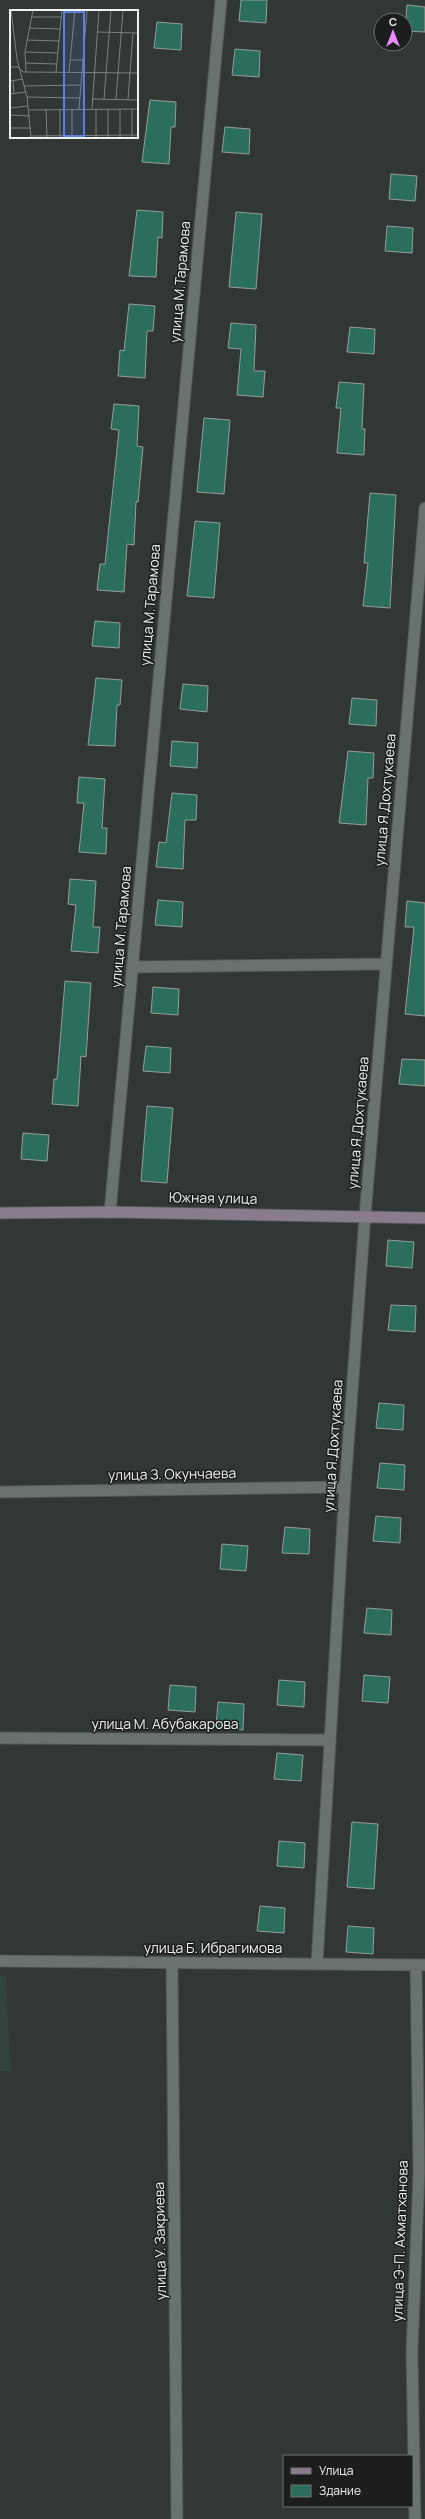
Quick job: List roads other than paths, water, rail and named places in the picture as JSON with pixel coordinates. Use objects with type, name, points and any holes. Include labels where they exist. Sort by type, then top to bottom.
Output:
[{"type":"main road","name":"Южная улица","points":[[0,1213],[110,1212],[425,1218]]},
{"type":"street","name":"улица М.Тарамова","points":[[110,1212],[221,0]]},
{"type":"street","name":"улица Я.Дохтукаева","points":[[317,1963],[345,1487],[365,1216],[425,508]]},
{"type":"street","points":[[132,968],[386,964]]},
{"type":"street","name":"улица З. Окунчаева","points":[[0,1492],[345,1487]]},
{"type":"street","name":"улица М. Абубакарова","points":[[0,1738],[329,1740]]},
{"type":"street","name":"улица Б. Ибрагимова","points":[[0,1961],[421,1965]]},
{"type":"street","name":"улица У. Закриева","points":[[172,1963],[177,2519]]},
{"type":"street","name":"улица Э-П. Ахматханова","points":[[415,2519],[412,2353],[413,2282],[419,2172],[421,1965]]}]
